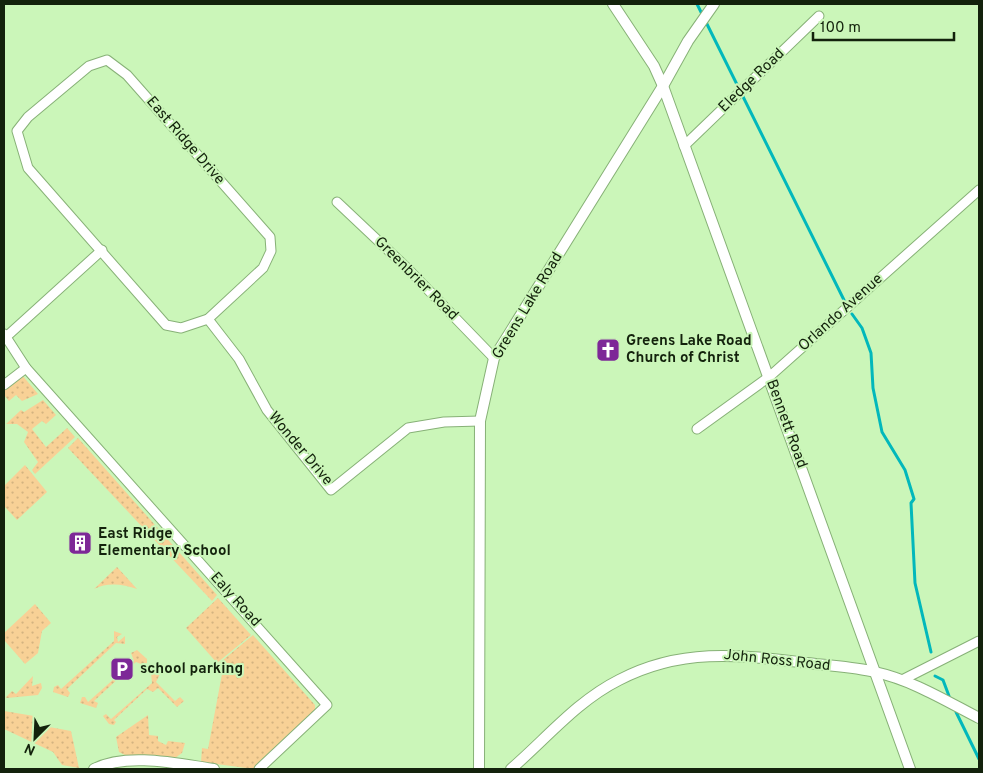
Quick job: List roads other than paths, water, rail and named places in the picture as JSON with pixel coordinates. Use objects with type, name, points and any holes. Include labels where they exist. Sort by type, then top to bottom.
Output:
[{"type":"street","name":"Bennett Road","points":[[613,4],[654,66],[663,86],[910,769]]},
{"type":"street","name":"Greens Lake Road","points":[[479,769],[480,421],[494,358],[663,86],[694,32],[714,4]]},
{"type":"street","name":"Eledge Road","points":[[684,146],[819,16]]},
{"type":"street","name":"East Ridge Drive","points":[[107,60],[127,75],[270,237],[271,251],[263,268],[208,319],[181,328],[166,325],[102,250],[28,168],[17,131],[28,117],[88,66],[107,60]]},
{"type":"street","name":"Orlando Avenue","points":[[697,429],[768,377],[979,190]]},
{"type":"street","name":"Greenbrier Road","points":[[337,202],[407,268],[494,358]]},
{"type":"street","points":[[5,336],[102,250]]},
{"type":"street","name":"Wonder Drive","points":[[208,319],[239,359],[267,410],[331,490],[408,428],[444,422],[480,421]]},
{"type":"street","name":"Ealy Road","points":[[5,336],[26,368],[327,705],[259,769]]},
{"type":"street","points":[[4,385],[26,368]]},
{"type":"street","points":[[902,680],[979,641]]},
{"type":"street","name":"John Ross Road","points":[[511,769],[591,697],[642,669],[670,660],[718,655],[755,657],[875,672],[902,680],[979,718]]},
{"type":"street","points":[[94,769],[132,761],[167,762],[214,769]]},
{"type":"waterway","points":[[697,4],[844,300]]},
{"type":"waterway","points":[[852,314],[862,328],[871,353],[873,388],[882,432],[905,470],[914,499],[911,503],[915,583],[931,652]]},
{"type":"waterway","points":[[935,676],[943,680],[949,696]]},
{"type":"waterway","points":[[956,712],[979,759]]},
{"type":"place","name":"Greens Lake Road Church of Christ","points":[[608,350]]},
{"type":"place","name":"East Ridge Elementary School","points":[[80,543]]},
{"type":"place","name":"school parking","points":[[122,669]]}]
